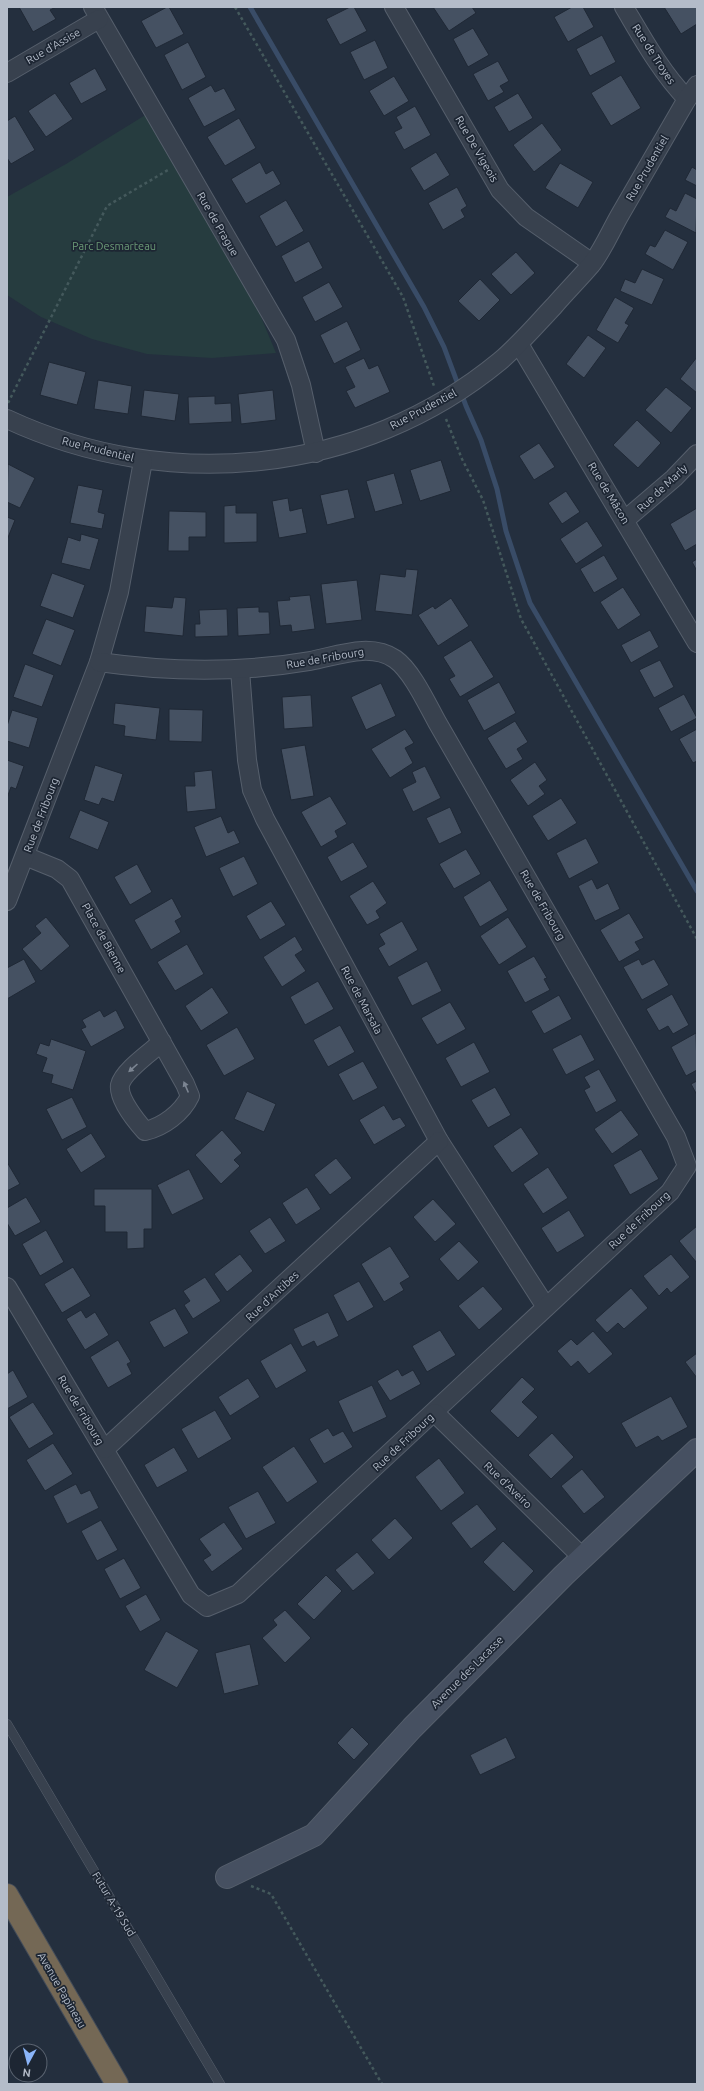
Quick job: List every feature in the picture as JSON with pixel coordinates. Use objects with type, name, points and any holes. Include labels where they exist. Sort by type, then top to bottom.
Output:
[{"type":"highway","name":"Avenue Papineau","points":[[7,1895],[117,2084]]},
{"type":"street","name":"Rue De Vigeois","points":[[394,7],[500,190],[526,217],[592,263]]},
{"type":"street","name":"Rue de Troyes","points":[[624,7],[661,68],[673,84],[692,92]]},
{"type":"street","name":"Rue d'Assise","points":[[7,73],[96,13]]},
{"type":"street","name":"Rue de Prague","points":[[96,13],[286,340],[301,386],[316,453]]},
{"type":"street","name":"Rue Prudentiel","points":[[7,419],[62,441],[143,461],[183,464],[226,464],[271,461],[316,453],[360,439],[405,421],[439,403],[474,380],[519,344],[592,263],[692,92]]},
{"type":"street","name":"Rue de Mâcon","points":[[519,344],[697,643]]},
{"type":"street","name":"Rue de Marly","points":[[625,520],[674,478],[697,454]]},
{"type":"street","name":"Rue de Fribourg","points":[[7,901],[26,856],[98,662],[119,592],[143,461]]},
{"type":"street","name":"Rue de Fribourg","points":[[7,1287],[191,1595],[207,1607],[238,1594],[670,1192],[687,1166],[676,1137],[430,708],[410,675],[396,659],[372,650],[347,653],[281,666],[240,670],[169,670],[98,662]]},
{"type":"street","name":"Rue de Marsala","points":[[240,670],[247,760],[252,790],[264,819],[439,1141],[546,1307]]},
{"type":"street","name":"Place de Bienne","points":[[26,856],[57,869],[70,880],[162,1042],[185,1084],[190,1096],[186,1105],[158,1128],[145,1131],[134,1118],[122,1098],[120,1085],[127,1073],[162,1042]]},
{"type":"street","name":"Rue d'Antibes","points":[[105,1449],[439,1141]]},
{"type":"street","name":"Rue d'Aveiro","points":[[434,1413],[582,1557]]},
{"type":"street","name":"Avenue des Lacasse","points":[[227,1877],[314,1835],[412,1728],[582,1557],[697,1450]]},
{"type":"lane","name":"Futur A-19 Sud","points":[[7,1724],[220,2084]]},
{"type":"path","points":[[235,7],[402,297],[422,348],[439,403],[462,459],[482,500],[521,619],[697,939]]},
{"type":"path","points":[[7,405],[107,206],[182,161]]},
{"type":"path","points":[[227,1877],[271,1894],[382,2084]]},
{"type":"green space","name":"Parc Desmarteau","points":[[147,114],[251,293],[276,353],[212,358],[147,354],[92,339],[41,317],[7,295],[7,197],[66,164]]},
{"type":"building","points":[[19,7],[56,7],[50,10],[56,19],[33,32]]},
{"type":"building","points":[[169,7],[184,34],[156,48],[141,21]]},
{"type":"building","points":[[350,7],[354,7],[367,31],[340,45],[326,19]]},
{"type":"building","points":[[433,7],[472,7],[476,13],[449,31]]},
{"type":"building","points":[[572,7],[583,7],[594,27],[568,42],[554,17]]},
{"type":"building","points":[[664,7],[697,7],[697,24],[681,34]]},
{"type":"building","points":[[473,28],[489,55],[468,67],[453,39]]},
{"type":"building","points":[[602,35],[616,62],[590,76],[576,49]]},
{"type":"building","points":[[375,40],[388,68],[364,80],[350,52]]},
{"type":"building","points":[[188,42],[206,77],[182,90],[164,55]]},
{"type":"building","points":[[498,61],[509,81],[500,86],[504,92],[488,101],[473,74]]},
{"type":"building","points":[[95,68],[107,90],[81,104],[69,83]]},
{"type":"building","points":[[621,75],[641,108],[611,126],[591,93]]},
{"type":"building","points":[[394,76],[409,101],[384,116],[369,91]]},
{"type":"building","points":[[211,85],[215,92],[224,88],[236,110],[204,127],[188,98]]},
{"type":"building","points":[[55,93],[73,119],[46,137],[28,111]]},
{"type":"building","points":[[518,93],[533,118],[509,132],[494,107]]},
{"type":"building","points":[[415,106],[431,135],[404,150],[394,132],[402,128],[396,117]]},
{"type":"building","points":[[15,116],[35,150],[11,164],[7,158],[7,121]]},
{"type":"building","points":[[239,118],[256,148],[225,166],[207,137]]},
{"type":"building","points":[[542,123],[562,150],[534,172],[513,145]]},
{"type":"building","points":[[436,152],[450,175],[424,191],[410,168]]},
{"type":"building","points":[[260,162],[266,174],[273,170],[281,184],[246,204],[231,179]]},
{"type":"building","points":[[560,163],[593,182],[578,208],[545,188]]},
{"type":"building","points":[[692,167],[697,170],[697,186],[685,180]]},
{"type":"building","points":[[457,187],[467,206],[461,210],[465,217],[443,230],[428,203]]},
{"type":"building","points":[[685,193],[697,199],[696,233],[665,217],[670,208],[676,211]]},
{"type":"building","points":[[286,200],[304,231],[276,247],[259,216]]},
{"type":"building","points":[[665,230],[688,242],[673,270],[645,254],[650,245],[655,247]]},
{"type":"building","points":[[309,241],[323,268],[295,283],[281,256]]},
{"type":"building","points":[[516,252],[535,273],[511,295],[491,274]]},
{"type":"building","points":[[642,269],[664,279],[652,305],[620,291],[625,279],[635,283]]},
{"type":"building","points":[[480,279],[500,300],[479,321],[458,301]]},
{"type":"building","points":[[329,282],[343,307],[315,322],[302,297]]},
{"type":"building","points":[[615,297],[634,308],[625,323],[629,325],[618,343],[596,330]]},
{"type":"building","points":[[347,321],[361,350],[334,364],[320,335]]},
{"type":"building","points":[[588,335],[606,348],[584,378],[566,364]]},
{"type":"building","points":[[697,357],[697,393],[680,379]]},
{"type":"building","points":[[364,358],[369,369],[378,365],[390,392],[355,408],[346,391],[355,387],[345,367]]},
{"type":"building","points":[[49,362],[86,372],[77,405],[40,395]]},
{"type":"building","points":[[98,380],[132,386],[128,414],[94,409]]},
{"type":"building","points":[[666,387],[692,408],[671,433],[645,410]]},
{"type":"building","points":[[144,390],[179,394],[175,421],[141,416]]},
{"type":"building","points":[[273,390],[276,420],[241,424],[238,394]]},
{"type":"building","points":[[215,396],[215,404],[231,403],[232,422],[189,424],[188,397]]},
{"type":"building","points":[[637,420],[661,443],[638,468],[613,445]]},
{"type":"building","points":[[539,443],[555,467],[534,480],[519,456]]},
{"type":"building","points":[[441,460],[451,491],[420,501],[410,470]]},
{"type":"building","points":[[8,464],[35,478],[20,508],[7,502]]},
{"type":"building","points":[[394,473],[403,504],[375,512],[366,481]]},
{"type":"building","points":[[78,485],[103,490],[98,512],[105,514],[102,529],[70,523]]},
{"type":"building","points":[[348,489],[355,518],[327,525],[320,495]]},
{"type":"building","points":[[566,491],[580,512],[562,524],[548,503]]},
{"type":"building","points":[[288,498],[290,511],[302,508],[307,533],[279,538],[272,501]]},
{"type":"building","points":[[236,505],[236,513],[257,513],[257,542],[224,543],[224,506]]},
{"type":"building","points":[[697,508],[697,544],[685,551],[670,524]]},
{"type":"building","points":[[169,511],[206,512],[206,537],[189,537],[189,551],[168,551]]},
{"type":"building","points":[[7,517],[15,520],[7,540]]},
{"type":"building","points":[[587,521],[603,546],[576,564],[560,539]]},
{"type":"building","points":[[81,534],[99,539],[90,570],[61,563],[68,537],[80,541]]},
{"type":"building","points":[[604,555],[618,579],[594,593],[580,569]]},
{"type":"building","points":[[697,559],[697,571],[692,562]]},
{"type":"building","points":[[406,569],[418,570],[412,615],[375,611],[380,574],[405,577]]},
{"type":"building","points":[[52,573],[85,585],[73,618],[40,606]]},
{"type":"building","points":[[357,580],[362,620],[326,624],[321,584]]},
{"type":"building","points":[[623,587],[641,615],[618,630],[600,602]]},
{"type":"building","points":[[310,595],[315,629],[292,632],[291,625],[280,626],[277,601],[290,600],[289,597]]},
{"type":"building","points":[[174,597],[186,598],[183,636],[144,632],[146,606],[172,608]]},
{"type":"building","points":[[451,598],[469,626],[438,646],[418,615],[433,606],[435,609]]},
{"type":"building","points":[[259,607],[259,612],[269,612],[270,634],[238,636],[237,608]]},
{"type":"building","points":[[227,609],[228,636],[195,637],[195,624],[200,624],[199,610]]},
{"type":"building","points":[[46,619],[75,630],[61,666],[32,654]]},
{"type":"building","points":[[650,630],[659,647],[631,663],[621,645]]},
{"type":"building","points":[[471,640],[494,677],[460,697],[449,679],[455,676],[443,657]]},
{"type":"building","points":[[660,660],[674,687],[654,698],[639,670]]},
{"type":"building","points":[[25,664],[54,675],[42,707],[13,697]]},
{"type":"building","points":[[499,682],[516,713],[484,731],[467,700]]},
{"type":"building","points":[[381,683],[396,716],[366,730],[351,697]]},
{"type":"building","points":[[684,694],[697,718],[671,732],[658,708]]},
{"type":"building","points":[[311,695],[313,727],[284,729],[282,697]]},
{"type":"building","points":[[115,703],[160,708],[156,740],[124,736],[125,726],[113,724]]},
{"type":"building","points":[[169,709],[203,710],[202,742],[169,741]]},
{"type":"building","points":[[12,710],[38,718],[29,748],[7,741],[7,726]]},
{"type":"building","points":[[515,721],[528,742],[517,749],[523,759],[506,769],[487,738]]},
{"type":"building","points":[[405,729],[414,743],[405,748],[413,763],[390,778],[371,749]]},
{"type":"building","points":[[697,729],[697,761],[693,763],[679,739]]},
{"type":"building","points":[[305,745],[314,796],[291,800],[281,749]]},
{"type":"building","points":[[7,760],[24,766],[16,789],[11,787],[7,798]]},
{"type":"building","points":[[535,762],[547,780],[539,786],[545,794],[528,806],[510,780]]},
{"type":"building","points":[[95,765],[123,774],[114,802],[102,798],[99,805],[84,800]]},
{"type":"building","points":[[425,766],[441,798],[413,812],[402,789],[416,782],[412,772]]},
{"type":"building","points":[[212,770],[216,809],[187,812],[185,786],[195,786],[194,772]]},
{"type":"building","points":[[330,796],[347,824],[335,831],[338,837],[321,847],[301,812]]},
{"type":"building","points":[[561,798],[577,823],[548,841],[532,816]]},
{"type":"building","points":[[450,807],[462,833],[439,844],[426,818]]},
{"type":"building","points":[[80,810],[109,822],[98,850],[69,838]]},
{"type":"building","points":[[221,816],[228,833],[234,830],[240,843],[206,857],[194,827]]},
{"type":"building","points":[[586,838],[599,863],[569,879],[556,853]]},
{"type":"building","points":[[353,842],[368,867],[341,882],[327,857]]},
{"type":"building","points":[[466,849],[481,874],[454,889],[439,864]]},
{"type":"building","points":[[244,856],[258,884],[233,897],[219,868]]},
{"type":"building","points":[[137,864],[152,892],[130,905],[114,877]]},
{"type":"building","points":[[592,879],[597,889],[608,883],[620,909],[595,921],[578,886]]},
{"type":"building","points":[[490,880],[508,910],[480,927],[463,897]]},
{"type":"building","points":[[373,881],[387,903],[376,911],[380,918],[367,925],[349,896]]},
{"type":"building","points":[[172,898],[182,917],[175,921],[181,932],[151,950],[134,920]]},
{"type":"building","points":[[271,901],[286,925],[260,940],[246,916]]},
{"type":"building","points":[[629,913],[644,938],[635,942],[640,950],[619,962],[600,930]]},
{"type":"building","points":[[46,917],[70,946],[41,971],[22,949],[41,933],[35,926]]},
{"type":"building","points":[[508,917],[527,947],[499,965],[480,936]]},
{"type":"building","points":[[402,921],[418,950],[389,967],[378,948],[385,944],[379,934]]},
{"type":"building","points":[[295,936],[303,950],[295,955],[306,971],[282,987],[263,957]]},
{"type":"building","points":[[187,944],[204,974],[175,991],[157,962]]},
{"type":"building","points":[[534,956],[547,978],[544,979],[550,990],[525,1003],[507,971]]},
{"type":"building","points":[[24,959],[36,982],[7,999],[7,968]]},
{"type":"building","points":[[639,959],[642,965],[654,959],[669,985],[642,1000],[623,967]]},
{"type":"building","points":[[427,961],[442,991],[412,1006],[397,977]]},
{"type":"building","points":[[318,981],[334,1009],[305,1025],[290,997]]},
{"type":"building","points":[[212,987],[229,1013],[201,1031],[185,1006]]},
{"type":"building","points":[[672,994],[689,1025],[673,1034],[668,1026],[659,1031],[646,1009]]},
{"type":"building","points":[[559,995],[572,1019],[544,1034],[531,1011]]},
{"type":"building","points":[[450,1002],[466,1029],[437,1045],[421,1018]]},
{"type":"building","points":[[100,1010],[104,1017],[116,1010],[125,1028],[91,1047],[81,1029],[86,1027],[82,1020]]},
{"type":"building","points":[[340,1025],[355,1052],[328,1067],[313,1040]]},
{"type":"building","points":[[237,1027],[255,1059],[224,1076],[206,1045]]},
{"type":"building","points":[[696,1033],[697,1070],[686,1076],[671,1047]]},
{"type":"building","points":[[581,1034],[595,1060],[566,1075],[552,1049]]},
{"type":"building","points":[[51,1039],[86,1051],[73,1090],[51,1083],[53,1075],[42,1072],[47,1058],[36,1054],[40,1043],[49,1046]]},
{"type":"building","points":[[474,1042],[490,1072],[461,1087],[445,1058]]},
{"type":"building","points":[[363,1061],[378,1088],[353,1101],[338,1074]]},
{"type":"building","points":[[599,1069],[617,1101],[596,1113],[584,1090],[590,1087],[584,1077]]},
{"type":"building","points":[[697,1081],[697,1095],[691,1084]]},
{"type":"building","points":[[495,1087],[511,1115],[488,1128],[471,1100]]},
{"type":"building","points":[[247,1091],[276,1104],[264,1132],[234,1119]]},
{"type":"building","points":[[72,1097],[87,1127],[62,1140],[46,1109]]},
{"type":"building","points":[[384,1105],[393,1120],[400,1117],[406,1126],[374,1145],[359,1120]]},
{"type":"building","points":[[621,1110],[639,1135],[612,1154],[594,1129]]},
{"type":"building","points":[[521,1127],[539,1154],[512,1173],[493,1146]]},
{"type":"building","points":[[222,1130],[242,1153],[234,1160],[240,1166],[221,1184],[195,1155]]},
{"type":"building","points":[[91,1133],[106,1157],[81,1173],[66,1149]]},
{"type":"building","points":[[641,1149],[659,1179],[630,1195],[613,1165]]},
{"type":"building","points":[[336,1158],[352,1178],[330,1195],[314,1175]]},
{"type":"building","points":[[7,1162],[20,1184],[7,1191]]},
{"type":"building","points":[[548,1167],[568,1198],[543,1214],[523,1184]]},
{"type":"building","points":[[189,1169],[204,1199],[172,1215],[157,1185]]},
{"type":"building","points":[[307,1187],[321,1209],[296,1225],[282,1203]]},
{"type":"building","points":[[94,1189],[152,1189],[152,1229],[144,1229],[144,1248],[127,1249],[127,1232],[105,1232],[105,1206],[94,1206]]},
{"type":"building","points":[[26,1197],[41,1222],[15,1236],[7,1223],[7,1208]]},
{"type":"building","points":[[433,1199],[456,1224],[435,1242],[413,1217]]},
{"type":"building","points":[[569,1210],[585,1236],[557,1253],[541,1228]]},
{"type":"building","points":[[270,1217],[286,1241],[265,1254],[249,1231]]},
{"type":"building","points":[[697,1226],[697,1263],[679,1241]]},
{"type":"building","points":[[46,1230],[64,1262],[40,1276],[22,1244]]},
{"type":"building","points":[[459,1241],[479,1262],[458,1281],[439,1259]]},
{"type":"building","points":[[390,1246],[410,1277],[400,1283],[404,1290],[384,1302],[361,1264]]},
{"type":"building","points":[[240,1254],[253,1271],[227,1292],[214,1274]]},
{"type":"building","points":[[671,1254],[690,1277],[671,1293],[667,1288],[659,1296],[643,1276]]},
{"type":"building","points":[[73,1267],[91,1296],[62,1313],[44,1284]]},
{"type":"building","points":[[205,1277],[221,1301],[193,1319],[184,1305],[190,1301],[183,1291]]},
{"type":"building","points":[[359,1281],[374,1307],[347,1322],[333,1295]]},
{"type":"building","points":[[483,1286],[503,1309],[479,1330],[458,1306]]},
{"type":"building","points":[[631,1288],[648,1308],[624,1329],[618,1323],[607,1333],[595,1320]]},
{"type":"building","points":[[175,1308],[189,1333],[164,1348],[149,1322]]},
{"type":"building","points":[[81,1310],[86,1318],[95,1312],[109,1335],[85,1350],[66,1319]]},
{"type":"building","points":[[328,1312],[339,1336],[317,1347],[314,1341],[302,1347],[293,1329]]},
{"type":"building","points":[[440,1330],[456,1355],[427,1372],[412,1346]]},
{"type":"building","points":[[593,1331],[613,1354],[589,1374],[578,1361],[571,1367],[557,1351],[571,1339],[577,1345]]},
{"type":"building","points":[[118,1340],[131,1362],[127,1364],[132,1374],[108,1388],[90,1357]]},
{"type":"building","points":[[291,1343],[307,1371],[276,1389],[260,1361]]},
{"type":"building","points":[[697,1353],[697,1378],[685,1362]]},
{"type":"building","points":[[398,1369],[402,1376],[413,1370],[421,1384],[390,1401],[377,1381]]},
{"type":"building","points":[[13,1370],[28,1397],[7,1409],[7,1374]]},
{"type":"building","points":[[522,1377],[535,1389],[522,1402],[538,1417],[518,1438],[490,1411]]},
{"type":"building","points":[[248,1378],[260,1397],[230,1416],[218,1397]]},
{"type":"building","points":[[372,1385],[387,1417],[353,1433],[338,1401]]},
{"type":"building","points":[[671,1396],[688,1427],[662,1441],[658,1436],[636,1448],[621,1423]]},
{"type":"building","points":[[33,1402],[54,1434],[29,1449],[9,1417]]},
{"type":"building","points":[[215,1410],[232,1439],[198,1459],[181,1429]]},
{"type":"building","points":[[328,1428],[333,1436],[343,1431],[353,1447],[324,1464],[309,1439]]},
{"type":"building","points":[[552,1433],[574,1457],[551,1479],[528,1455]]},
{"type":"building","points":[[53,1443],[73,1474],[45,1491],[26,1460]]},
{"type":"building","points":[[294,1446],[318,1482],[287,1503],[262,1467]]},
{"type":"building","points":[[174,1447],[188,1471],[157,1488],[144,1465]]},
{"type":"building","points":[[439,1458],[465,1493],[441,1511],[415,1477]]},
{"type":"building","points":[[582,1469],[605,1497],[584,1514],[561,1486]]},
{"type":"building","points":[[76,1484],[81,1494],[90,1490],[99,1508],[67,1524],[53,1496]]},
{"type":"building","points":[[258,1491],[276,1523],[246,1539],[228,1507]]},
{"type":"building","points":[[477,1504],[497,1529],[471,1549],[451,1523]]},
{"type":"building","points":[[395,1518],[413,1538],[389,1560],[371,1540]]},
{"type":"building","points":[[101,1520],[118,1550],[97,1561],[81,1531]]},
{"type":"building","points":[[224,1522],[243,1549],[212,1572],[203,1560],[211,1555],[199,1539]]},
{"type":"building","points":[[503,1541],[534,1571],[514,1592],[483,1562]]},
{"type":"building","points":[[357,1552],[375,1573],[353,1591],[335,1570]]},
{"type":"building","points":[[124,1558],[141,1588],[120,1599],[104,1569]]},
{"type":"building","points":[[326,1575],[342,1591],[314,1620],[297,1604]]},
{"type":"building","points":[[146,1594],[161,1620],[140,1632],[125,1606]]},
{"type":"building","points":[[285,1610],[311,1638],[285,1663],[262,1638],[277,1625],[273,1620]]},
{"type":"building","points":[[166,1631],[199,1650],[177,1688],[144,1670]]},
{"type":"building","points":[[250,1644],[259,1685],[224,1694],[215,1653]]},
{"type":"building","points":[[352,1727],[369,1744],[354,1760],[337,1743]]},
{"type":"building","points":[[506,1737],[516,1758],[480,1775],[470,1755]]},
{"type":"waterway","points":[[250,7],[424,307],[444,347],[466,406],[481,440],[497,489],[506,531],[530,603],[697,891]]}]
